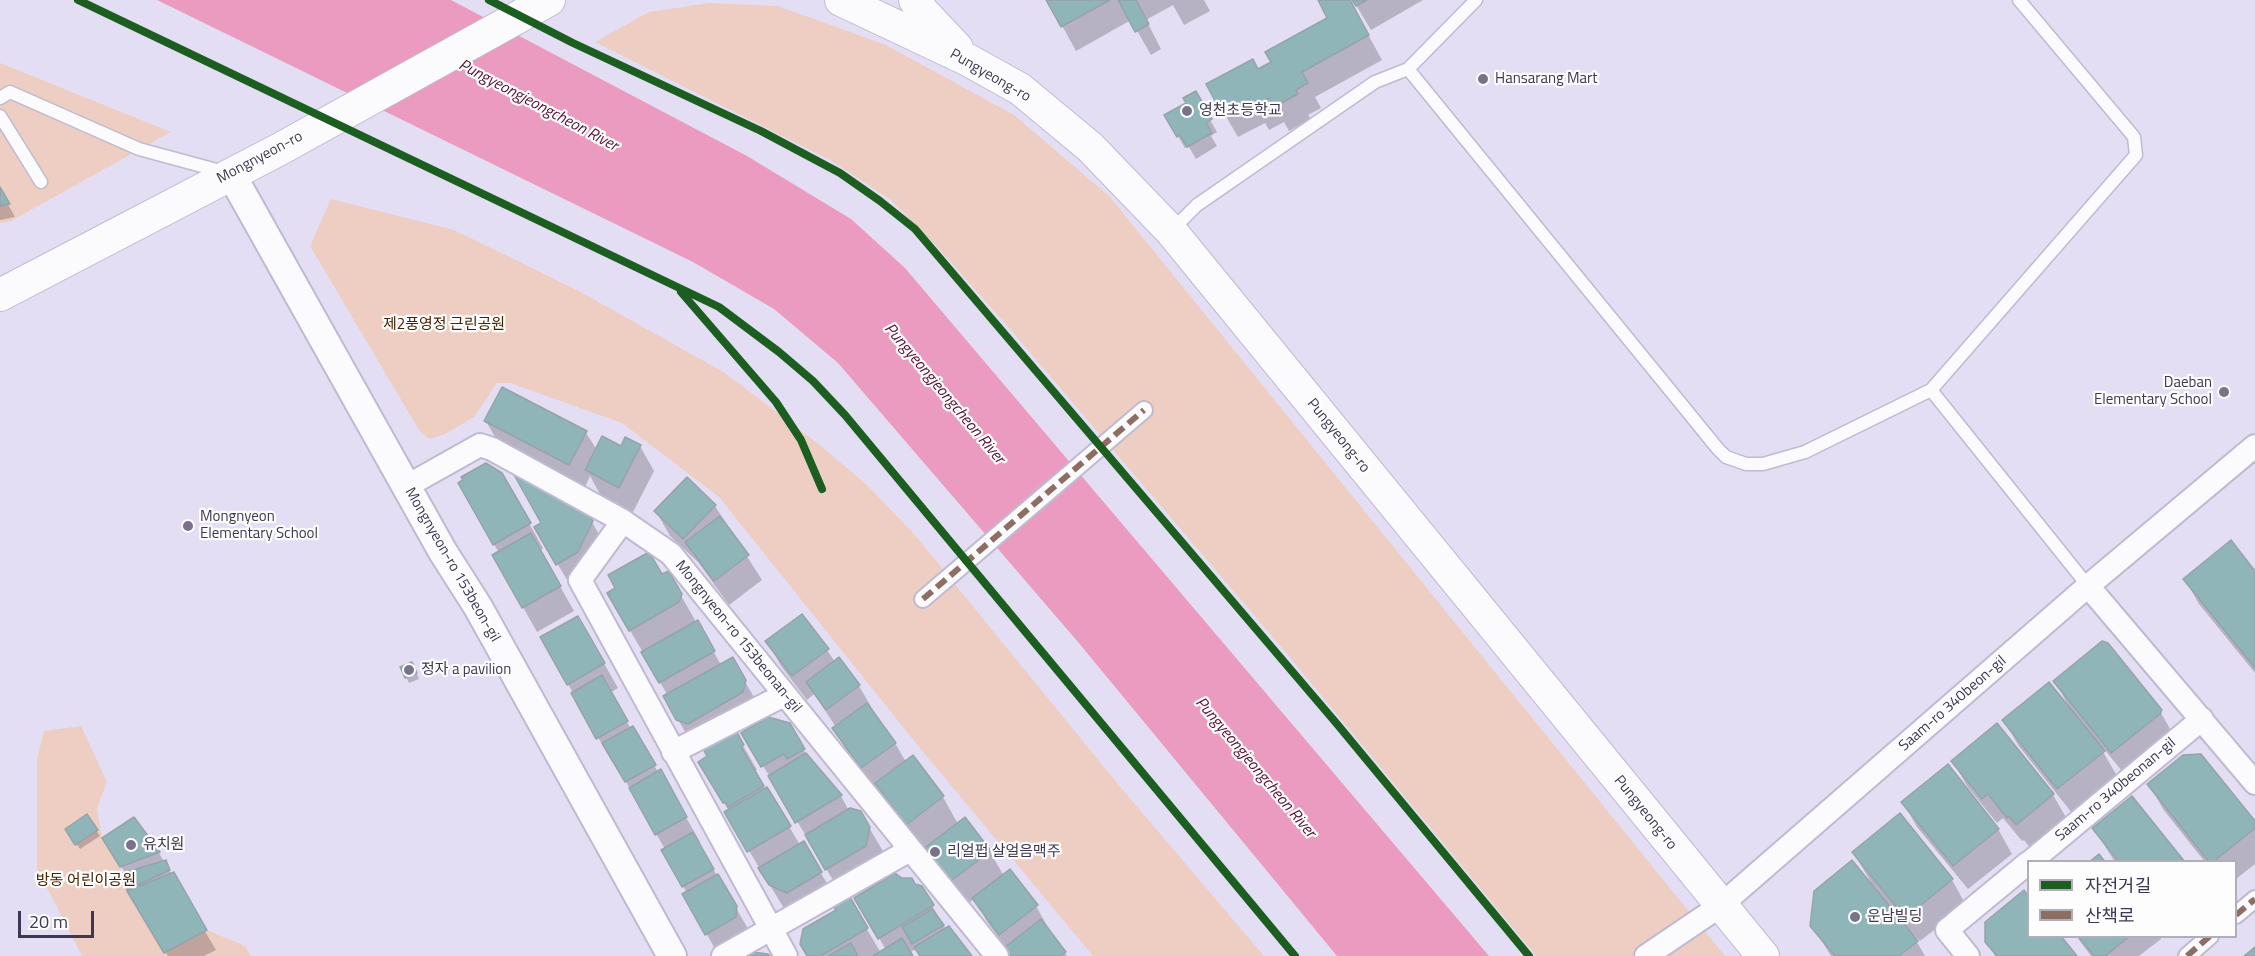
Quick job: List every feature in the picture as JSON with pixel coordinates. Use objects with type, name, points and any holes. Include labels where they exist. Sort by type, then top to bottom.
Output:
[{"type":"main road","name":"Mongnyeon-ro","points":[[0,295],[280,149],[549,0]]},
{"type":"main road","name":"Pungyeong-ro","points":[[841,0],[968,60],[1020,90],[1090,147],[1171,231],[1763,956]]},
{"type":"main road","points":[[915,0],[922,11],[968,60]]},
{"type":"street","name":"Mongnyeon-ro 153beon-gil","points":[[231,174],[672,956]]},
{"type":"street","points":[[922,599],[1144,410]]},
{"type":"street","name":"Mongnyeon-ro 153beonan-gil","points":[[407,486],[480,445],[623,521],[671,554],[997,956]]},
{"type":"street","name":"Saam-ro 340beon-gil","points":[[1646,956],[1720,906],[2088,586],[2255,446]]},
{"type":"street","points":[[623,521],[580,580],[786,956]]},
{"type":"street","points":[[2088,586],[2255,783]]},
{"type":"street","points":[[674,752],[784,695]]},
{"type":"street","name":"Saam-ro 340beonan-gil","points":[[2031,860],[2202,720]]},
{"type":"street","points":[[723,956],[909,850]]},
{"type":"street","name":"Saam-ro 340beonan-gil","points":[[1968,956],[1947,930],[2027,864]]},
{"type":"street","points":[[2237,913],[2255,899]]},
{"type":"street","points":[[2187,956],[2208,938]]},
{"type":"lane","points":[[1171,231],[1197,205],[1366,88],[1408,69],[1476,0]]},
{"type":"lane","points":[[1408,69],[1671,393],[1726,457],[1746,464],[1763,464],[1805,453],[1931,390],[2136,155],[2134,137],[2019,0]]},
{"type":"lane","points":[[0,98],[10,92],[140,149],[231,174]]},
{"type":"lane","points":[[0,116],[41,182]]},
{"type":"lane","points":[[1931,390],[2088,586]]},
{"type":"green space","points":[[709,3],[778,6],[886,45],[1014,115],[1110,197],[1725,956],[1536,956],[1283,649],[1009,328],[940,250],[891,200],[830,160],[595,42],[649,12]]},
{"type":"green space","points":[[0,63],[171,132],[11,221],[0,223]]},
{"type":"green space","name":"제2풍영정 근린공원","points":[[331,199],[454,230],[579,291],[725,373],[816,442],[867,485],[914,534],[1117,783],[1264,956],[1093,956],[919,747],[719,497],[622,423],[510,383],[497,383],[475,416],[443,435],[429,439],[419,430],[310,246]]},
{"type":"green space","name":"방동 어린이공원","points":[[81,726],[107,782],[97,808],[102,838],[120,867],[127,891],[164,953],[207,930],[245,946],[251,956],[82,956],[37,868],[37,759],[44,731]]},
{"type":"water","name":"Pungyeongjeongcheon River","points":[[157,0],[451,0],[747,156],[851,219],[905,268],[1489,956],[1337,956],[1078,642],[838,363],[774,309],[693,262]]},
{"type":"building","points":[[1046,0],[1110,0],[1061,27]]},
{"type":"building","points":[[1118,0],[1136,0],[1149,24],[1135,32]]},
{"type":"building","points":[[1318,0],[1350,0],[1369,35],[1302,72],[1308,83],[1296,90],[1298,94],[1274,107],[1269,98],[1254,107],[1249,99],[1222,114],[1206,84],[1253,59],[1258,69],[1271,62],[1265,52],[1327,18]]},
{"type":"building","points":[[1352,0],[1367,0],[1356,6]]},
{"type":"building","points":[[1196,91],[1212,119],[1206,123],[1212,133],[1187,147],[1180,135],[1177,137],[1164,115],[1186,103],[1183,98]]},
{"type":"building","points":[[0,187],[10,204],[0,206]]},
{"type":"building","points":[[502,387],[587,431],[569,465],[484,421]]},
{"type":"building","points":[[602,436],[621,446],[625,437],[641,445],[619,488],[585,470]]},
{"type":"building","points":[[486,463],[502,473],[531,523],[493,545],[458,483],[463,480],[461,477]]},
{"type":"building","points":[[513,473],[585,508],[593,521],[578,552],[556,565],[534,527],[541,523]]},
{"type":"building","points":[[687,477],[716,505],[683,539],[654,511]]},
{"type":"building","points":[[720,516],[749,555],[714,581],[685,542]]},
{"type":"building","points":[[531,533],[561,586],[522,608],[492,555]]},
{"type":"building","points":[[2231,540],[2255,571],[2255,668],[2183,579]]},
{"type":"building","points":[[649,552],[662,574],[669,571],[682,594],[679,602],[629,631],[607,593],[615,588],[608,575]]},
{"type":"building","points":[[802,614],[829,649],[792,676],[765,641]]},
{"type":"building","points":[[578,616],[605,663],[567,685],[540,637]]},
{"type":"building","points":[[698,620],[715,651],[659,683],[641,652]]},
{"type":"building","points":[[2102,641],[2108,643],[2162,710],[2111,753],[2053,681]]},
{"type":"building","points":[[733,657],[746,680],[743,692],[688,724],[676,720],[663,696]]},
{"type":"building","points":[[839,657],[860,685],[826,710],[806,682]]},
{"type":"building","name":"정자 a pavilion","points":[[412,662],[417,673],[405,678],[400,667]]},
{"type":"building","points":[[602,675],[628,721],[596,739],[571,693]]},
{"type":"building","points":[[2049,682],[2105,751],[2057,789],[2002,720]]},
{"type":"building","points":[[867,703],[896,743],[861,768],[832,728]]},
{"type":"building","points":[[768,717],[790,723],[805,749],[787,759],[784,754],[761,767],[741,733]]},
{"type":"building","points":[[1997,723],[2054,794],[2016,825],[2009,816],[2007,818],[1988,794],[1982,799],[1951,761]]},
{"type":"building","points":[[633,726],[656,765],[625,782],[602,743]]},
{"type":"building","points":[[736,730],[744,745],[741,747],[764,786],[728,807],[725,802],[723,803],[698,762],[707,756],[703,749]]},
{"type":"building","points":[[806,753],[842,795],[795,823],[768,776]]},
{"type":"building","points":[[2201,754],[2255,821],[2255,828],[2215,860],[2207,860],[2147,784],[2183,755]]},
{"type":"building","points":[[913,755],[944,796],[906,825],[875,783]]},
{"type":"building","points":[[1948,764],[1999,829],[1953,866],[1901,802]]},
{"type":"building","points":[[661,769],[687,817],[655,835],[629,788]]},
{"type":"building","points":[[767,787],[791,826],[747,852],[724,812]]},
{"type":"building","points":[[2132,796],[2183,860],[2117,860],[2092,828]]},
{"type":"building","points":[[850,808],[861,811],[870,827],[866,846],[825,870],[805,835]]},
{"type":"building","points":[[1900,813],[1953,879],[1905,918],[1852,852]]},
{"type":"building","points":[[87,814],[98,830],[75,845],[65,829]]},
{"type":"building","name":"유치원","points":[[134,817],[160,852],[120,867],[102,838]]},
{"type":"building","points":[[965,817],[991,851],[948,883],[923,849]]},
{"type":"building","points":[[693,832],[714,869],[682,887],[661,850]]},
{"type":"building","points":[[804,841],[822,872],[787,893],[769,885],[758,868]]},
{"type":"building","points":[[2099,854],[2104,860],[2092,860]]},
{"type":"building","points":[[166,860],[170,870],[127,890],[123,873]]},
{"type":"building","name":"운남빌딩","points":[[1852,860],[1918,941],[1899,956],[1835,956],[1810,926],[1814,891]]},
{"type":"building","points":[[1010,869],[1038,905],[999,935],[972,898]]},
{"type":"building","points":[[174,872],[207,930],[164,953],[127,891]]},
{"type":"building","points":[[895,873],[902,878],[912,878],[915,884],[922,886],[934,905],[878,939],[854,898]]},
{"type":"building","points":[[718,874],[737,906],[736,917],[705,935],[682,894]]},
{"type":"building","points":[[2024,890],[2027,894],[2027,938],[2063,938],[2077,956],[1997,956],[1985,942],[1985,922]]},
{"type":"building","points":[[850,897],[868,928],[821,956],[807,956],[800,944],[803,929],[836,910],[834,907]]},
{"type":"building","points":[[932,909],[944,925],[912,944],[902,927]]},
{"type":"building","points":[[1041,919],[1066,952],[1061,956],[1011,956],[1005,947]]},
{"type":"building","points":[[949,926],[972,956],[920,956],[914,947]]},
{"type":"building","points":[[902,938],[913,956],[873,956]]},
{"type":"building","points":[[2080,938],[2128,938],[2105,956],[2094,956]]},
{"type":"building","points":[[851,943],[858,956],[828,956]]},
{"type":"building","points":[[2255,947],[2255,956],[2244,956]]},
{"type":"building","points":[[752,952],[768,954],[770,956],[745,956]]},
{"type":"marked path","points":[[923,599],[1144,410]]},
{"type":"marked path","points":[[2237,914],[2255,899]]},
{"type":"marked path","points":[[2187,956],[2208,938]]},
{"type":"cycle path","points":[[78,0],[719,307],[779,352],[813,381],[845,415],[1295,956]]},
{"type":"cycle path","points":[[489,0],[573,43],[761,131],[840,173],[915,229],[1337,724],[1529,956]]},
{"type":"cycle path","points":[[681,292],[776,402],[801,440],[822,489]]},
{"type":"place","name":"Hansarang Mart","points":[[1483,79]]},
{"type":"place","name":"영천초등학교","points":[[1187,111]]},
{"type":"place","name":"Daeban Elementary School","points":[[2224,392]]},
{"type":"place","name":"Mongnyeon Elementary School","points":[[188,526]]},
{"type":"place","name":"정자 a pavilion","points":[[409,670]]},
{"type":"place","name":"유치원","points":[[131,845]]},
{"type":"place","name":"리얼펍 살얼음맥주","points":[[935,852]]},
{"type":"place","name":"운남빌딩","points":[[1855,917]]}]
